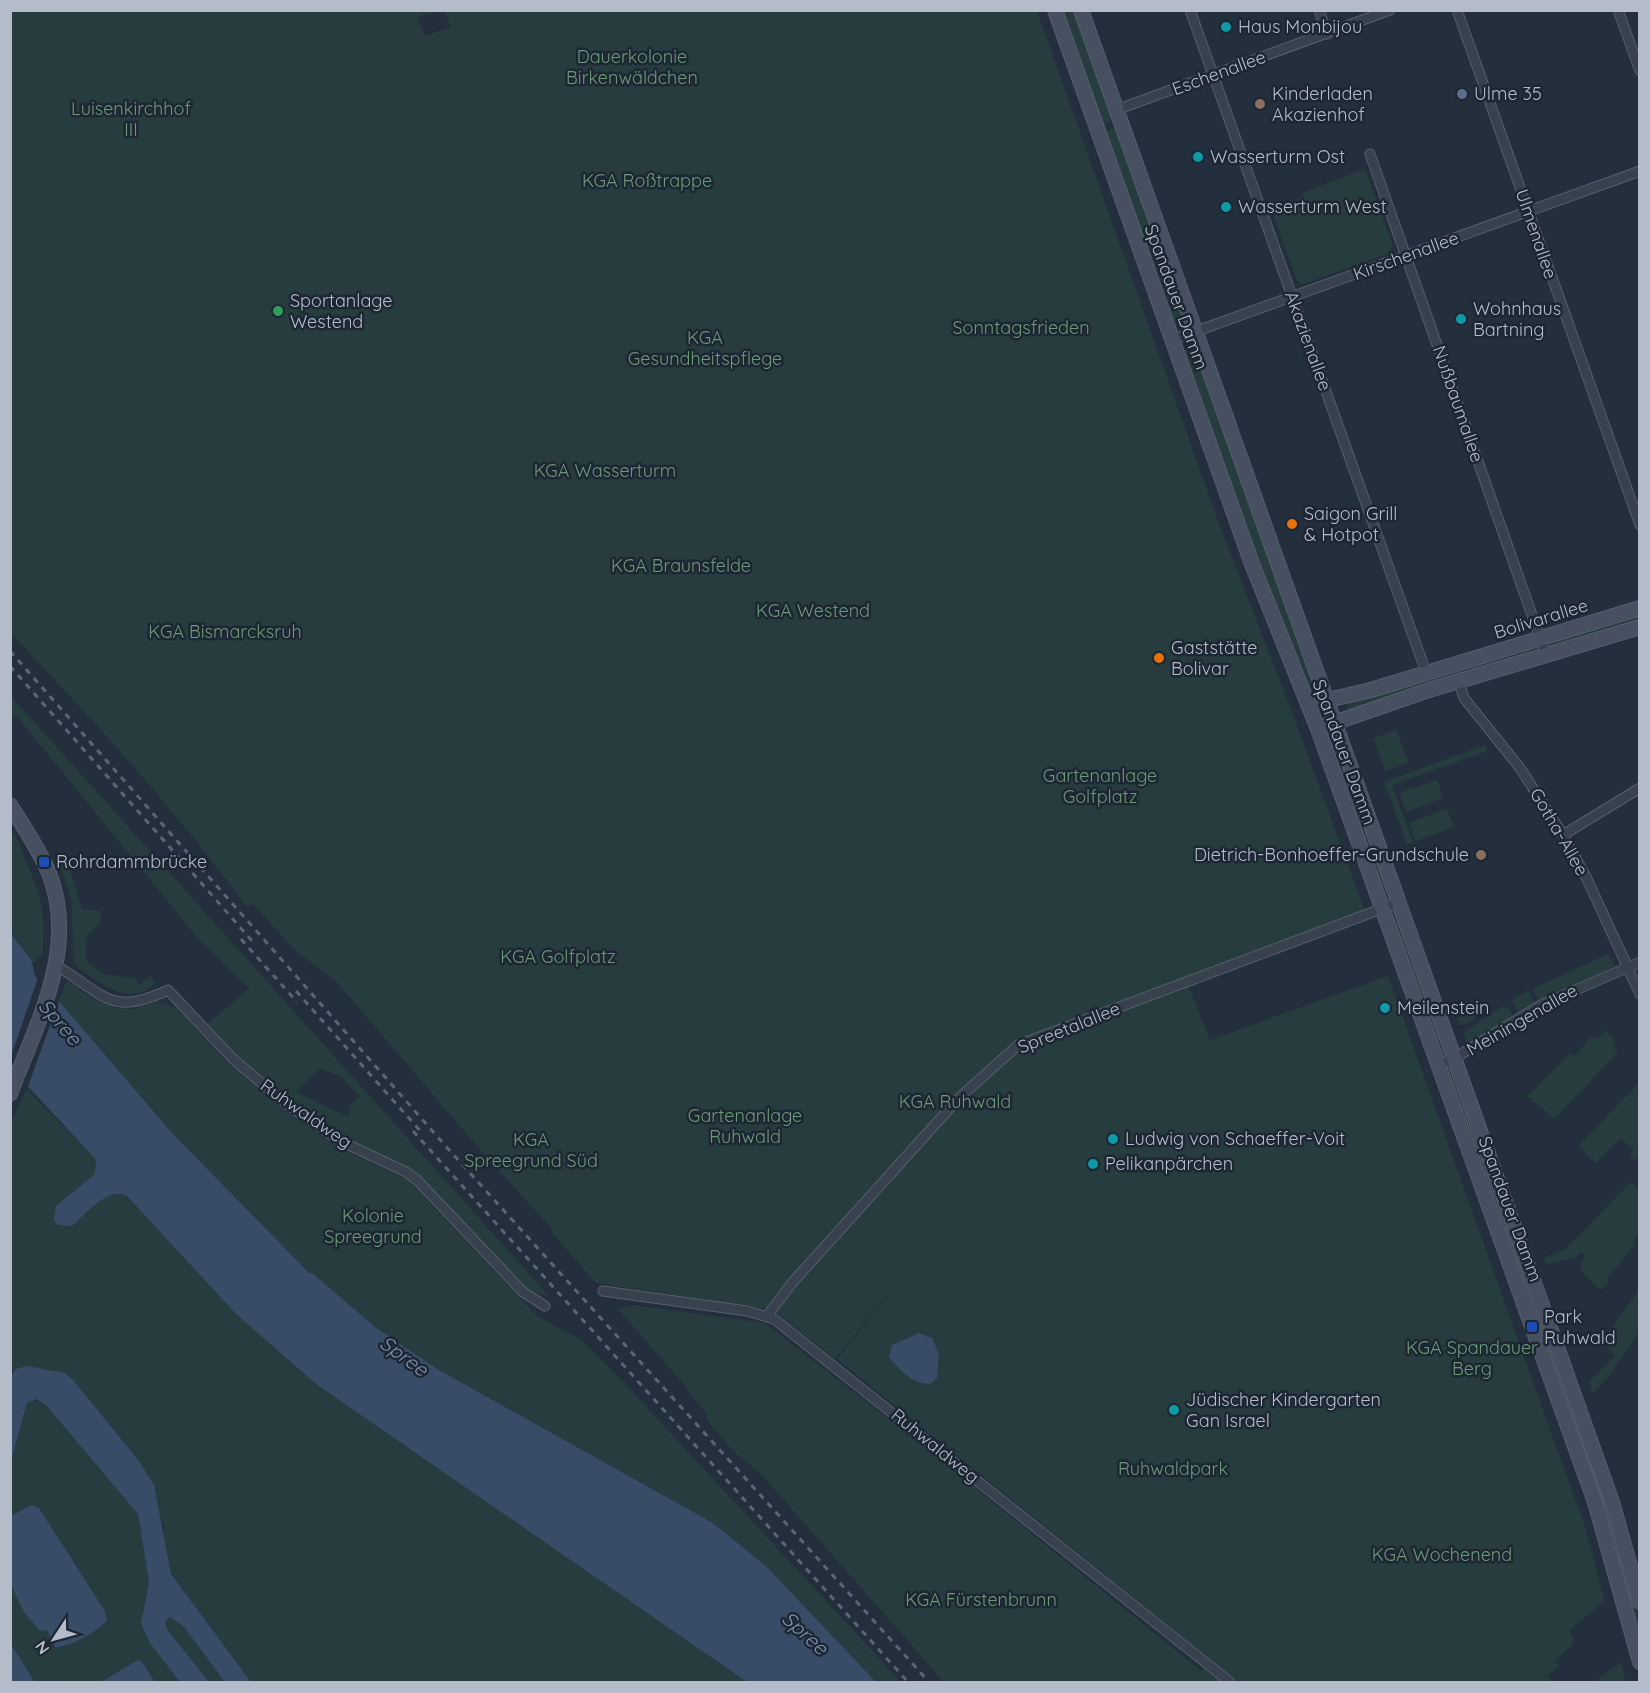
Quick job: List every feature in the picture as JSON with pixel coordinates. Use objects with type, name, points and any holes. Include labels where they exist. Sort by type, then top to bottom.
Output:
[{"type":"main road","name":"Spandauer Damm","points":[[1055,10],[1271,615],[1318,729],[1595,1502],[1640,1662]]},
{"type":"main road","name":"Spandauer Damm","points":[[1081,10],[1612,1502],[1640,1602]]},
{"type":"main road","name":"Bolivarallee","points":[[1309,706],[1325,700],[1371,690],[1640,608]]},
{"type":"main road","name":"Bolivarallee","points":[[1318,729],[1432,689],[1640,627]]},
{"type":"main road","points":[[1454,664],[1459,682]]},
{"type":"main road","points":[[1426,672],[1432,689]]},
{"type":"main road","points":[[10,805],[39,855],[53,886],[58,910],[56,970],[10,1094]]},
{"type":"street","name":"Akazienallee","points":[[1190,10],[1426,672]]},
{"type":"street","points":[[1319,10],[1327,34]]},
{"type":"street","name":"Eschenallee","points":[[1116,110],[1390,10]]},
{"type":"street","name":"Ulmenallee","points":[[1457,10],[1640,525]]},
{"type":"street","points":[[1618,10],[1640,70]]},
{"type":"street","name":"Nußbaumallee","points":[[1370,154],[1546,655]]},
{"type":"street","name":"Kirschenallee","points":[[1172,340],[1640,171]]},
{"type":"street","name":"Gotha-Allee","points":[[1459,682],[1464,698],[1520,768],[1563,835],[1628,965],[1640,994]]},
{"type":"street","points":[[1563,835],[1640,788]]},
{"type":"street","name":"Spreetalallee","points":[[767,1316],[792,1283],[959,1098],[1018,1045],[1397,903]]},
{"type":"street","name":"Meiningenallee","points":[[1439,1065],[1453,1059],[1541,1005],[1628,965],[1640,962]]},
{"type":"street","name":"Ruhwaldweg","points":[[56,970],[118,1003],[140,1002],[168,990],[233,1059],[285,1103],[338,1140],[406,1172],[417,1180],[523,1292],[545,1306]]},
{"type":"street","name":"Ruhwaldweg","points":[[603,1291],[767,1316],[810,1346],[1230,1683]]},
{"type":"green space","points":[[444,10],[509,10],[511,13],[518,10],[1037,11],[1218,521],[1292,712],[1366,914],[1187,983],[1210,1040],[1388,976],[1585,1527],[1605,1601],[1569,1630],[1574,1638],[1572,1645],[1554,1661],[1560,1666],[1547,1676],[1552,1682],[1239,1682],[837,1359],[920,1255],[835,1359],[773,1310],[596,1283],[552,1233],[554,1231],[482,1152],[336,981],[297,952],[252,903],[247,907],[133,766],[11,633],[11,11],[435,11],[417,17],[425,36],[451,27]]},
{"type":"green space","points":[[1060,11],[1076,11],[1115,120],[1101,125]]},
{"type":"green space","points":[[1117,127],[1186,322],[1173,327],[1104,131]]},
{"type":"green space","points":[[1365,169],[1393,246],[1390,253],[1303,284],[1297,281],[1273,214],[1287,208],[1286,204],[1303,197],[1302,193]]},
{"type":"green space","points":[[1195,346],[1315,685],[1311,687],[1294,648],[1282,631],[1181,351]]},
{"type":"green space","points":[[1639,612],[1639,624],[1559,648],[1555,637]]},
{"type":"green space","points":[[1529,645],[1533,656],[1472,675],[1468,664]]},
{"type":"green space","points":[[1416,679],[1419,690],[1350,711],[1346,701]]},
{"type":"green space","points":[[10,695],[550,1297],[529,1291],[417,1174],[400,1163],[324,1126],[254,1072],[207,1025],[249,988],[199,940],[16,715],[11,718]],"holes":[[[320,1069],[342,1077],[359,1096],[350,1106],[348,1117],[296,1092]]]},
{"type":"green space","points":[[1396,730],[1409,763],[1385,771],[1373,738]]},
{"type":"green space","points":[[1334,739],[1389,892],[1383,895],[1328,742]]},
{"type":"green space","points":[[1485,745],[1487,751],[1392,785],[1413,842],[1407,844],[1384,782]]},
{"type":"green space","points":[[1437,780],[1443,798],[1406,812],[1399,793]]},
{"type":"green space","points":[[1447,809],[1454,827],[1416,841],[1409,823]]},
{"type":"green space","points":[[11,833],[15,834],[38,892],[41,906],[44,937],[42,955],[33,963],[35,976],[31,959],[11,933]]},
{"type":"green space","points":[[56,854],[70,870],[82,909],[101,911],[100,923],[86,937],[86,960],[103,974],[134,978],[140,985],[151,976],[155,983],[146,991],[136,994],[113,990],[74,964],[71,898]]},
{"type":"green space","points":[[1397,918],[1441,1040],[1436,1042],[1392,920]]},
{"type":"green space","points":[[1608,954],[1615,966],[1540,1001],[1532,989]]},
{"type":"green space","name":"Kolonie Spreegrund","points":[[67,980],[95,1000],[116,1008],[134,1009],[157,1002],[178,1009],[225,1061],[284,1110],[338,1148],[408,1180],[537,1316],[581,1340],[615,1373],[901,1682],[876,1682],[767,1567],[713,1523],[439,1370],[375,1327],[310,1275],[173,1134],[59,1001]]},
{"type":"green space","points":[[1528,991],[1535,1004],[1518,1014],[1512,1000]]},
{"type":"green space","points":[[1492,1005],[1465,1025],[1460,1024],[1458,1018]]},
{"type":"green space","points":[[1503,1006],[1509,1008],[1513,1016],[1468,1046],[1464,1032]]},
{"type":"green space","points":[[1606,1030],[1614,1039],[1614,1047],[1618,1052],[1554,1119],[1528,1096],[1570,1053],[1574,1057],[1591,1037],[1597,1038]]},
{"type":"green space","points":[[1454,1077],[1496,1195],[1491,1197],[1449,1079]]},
{"type":"green space","points":[[1639,1083],[1639,1156],[1634,1161],[1629,1155],[1633,1150],[1621,1138],[1596,1163],[1578,1146]]},
{"type":"green space","points":[[27,1089],[96,1160],[97,1170],[72,1226],[105,1198],[120,1194],[127,1196],[236,1314],[316,1384],[747,1682],[251,1682],[171,1574],[164,1545],[164,1526],[139,1461],[65,1373],[16,1369],[11,1376],[11,1123]]},
{"type":"green space","points":[[1631,1182],[1639,1190],[1639,1233],[1633,1240],[1636,1243],[1607,1279],[1609,1282],[1600,1290],[1581,1271],[1580,1263],[1586,1257],[1581,1252],[1575,1258],[1547,1264],[1544,1258],[1566,1249]]},
{"type":"green space","points":[[1498,1202],[1535,1304],[1530,1306],[1494,1203]]},
{"type":"green space","points":[[1639,1290],[1639,1332],[1609,1377],[1592,1393],[1589,1382],[1615,1356],[1604,1344],[1606,1335]]},
{"type":"green space","name":"KGA Fürstenbrunn","points":[[633,1305],[765,1323],[945,1463],[1201,1671],[1204,1668],[1222,1682],[944,1682],[760,1473],[735,1453],[709,1423],[705,1412],[679,1379],[618,1309]]},
{"type":"green space","points":[[1544,1330],[1590,1458],[1585,1459],[1540,1332]]},
{"type":"green space","points":[[31,1399],[46,1405],[138,1514],[149,1582],[142,1612],[149,1642],[180,1682],[155,1682],[142,1662],[138,1661],[101,1682],[33,1682],[11,1642],[10,1585],[61,1648],[91,1633],[107,1621],[105,1611],[39,1508],[31,1505],[11,1516],[11,1461],[27,1403]]},
{"type":"green space","points":[[1599,1480],[1639,1620],[1639,1631],[1636,1632],[1593,1482]]},
{"type":"green space","points":[[169,1617],[184,1627],[225,1682],[209,1682],[167,1629],[165,1622]]},
{"type":"green space","points":[[1621,1662],[1626,1682],[1594,1682]]},
{"type":"water","name":"Spree","points":[[10,933],[31,959],[35,976],[55,1000],[59,1001],[173,1134],[310,1274],[312,1273],[375,1327],[439,1370],[713,1523],[767,1567],[876,1682],[747,1682],[316,1384],[236,1314],[127,1196],[112,1195],[98,1203],[72,1226],[58,1225],[54,1220],[56,1206],[95,1174],[96,1160],[11,1068]]},
{"type":"water","points":[[919,1333],[932,1338],[939,1354],[937,1378],[930,1384],[912,1379],[889,1357],[892,1345]]},
{"type":"water","points":[[27,1366],[65,1373],[139,1461],[154,1485],[171,1574],[251,1682],[225,1682],[184,1627],[170,1617],[165,1622],[167,1629],[209,1682],[180,1682],[149,1642],[141,1623],[149,1582],[138,1514],[46,1405],[36,1399],[27,1403],[11,1461],[11,1376],[16,1369]]},
{"type":"water","points":[[31,1505],[39,1508],[105,1611],[107,1621],[103,1625],[90,1634],[61,1647],[55,1647],[47,1630],[40,1631],[24,1612],[11,1585],[11,1516]]},
{"type":"water","points":[[10,1642],[34,1681],[33,1682],[11,1682]]},
{"type":"water","points":[[138,1660],[142,1662],[155,1682],[101,1682]]},
{"type":"pier","points":[[39,975],[60,998],[26,1092],[10,1073],[11,1056]]},
{"type":"railway","points":[[10,651],[451,1152],[929,1682]]},
{"type":"railway","points":[[10,666],[254,943]]},
{"type":"railway","points":[[241,939],[297,1002]]},
{"type":"railway","points":[[296,991],[423,1134]]},
{"type":"railway","points":[[413,1131],[908,1682]]},
{"type":"place","name":"Haus Monbijou","points":[[1226,27]]},
{"type":"place","name":"Ulme 35","points":[[1462,94]]},
{"type":"place","name":"Kinderladen Akazienhof","points":[[1260,104]]},
{"type":"place","name":"Wasserturm Ost","points":[[1198,157]]},
{"type":"place","name":"Wasserturm West","points":[[1226,207]]},
{"type":"place","name":"Sportanlage Westend","points":[[278,311]]},
{"type":"place","name":"Wohnhaus Bartning","points":[[1461,319]]},
{"type":"place","name":"Saigon Grill & Hotpot","points":[[1292,524]]},
{"type":"place","name":"Gaststätte Bolivar","points":[[1159,658]]},
{"type":"place","name":"Dietrich-Bonhoeffer-Grundschule","points":[[1481,855]]},
{"type":"place","name":"Rohrdammbrücke","points":[[44,862]]},
{"type":"place","name":"Meilenstein","points":[[1385,1008]]},
{"type":"place","name":"Ludwig von Schaeffer-Voit","points":[[1113,1139]]},
{"type":"place","name":"Pelikanpärchen","points":[[1093,1164]]},
{"type":"place","name":"Park Ruhwald","points":[[1532,1327]]},
{"type":"place","name":"Jüdischer Kindergarten Gan Israel","points":[[1174,1410]]},
{"type":"park label","name":"Dauerkolonie Birkenwäldchen","points":[[632,67]]},
{"type":"park label","name":"Luisenkirchhof III","points":[[131,119]]},
{"type":"park label","name":"KGA Roßtrappe","points":[[647,181]]},
{"type":"park label","name":"Sonntagsfrieden","points":[[1021,328]]},
{"type":"park label","name":"KGA Gesundheitspflege","points":[[705,348]]},
{"type":"park label","name":"KGA Wasserturm","points":[[605,471]]},
{"type":"park label","name":"KGA Braunsfelde","points":[[681,566]]},
{"type":"park label","name":"KGA Westend","points":[[813,611]]},
{"type":"park label","name":"KGA Bismarcksruh","points":[[225,632]]},
{"type":"park label","name":"Gartenanlage Golfplatz","points":[[1100,786]]},
{"type":"park label","name":"KGA Golfplatz","points":[[558,957]]},
{"type":"park label","name":"KGA Ruhwald","points":[[955,1102]]},
{"type":"park label","name":"Gartenanlage Ruhwald","points":[[745,1126]]},
{"type":"park label","name":"KGA Spreegrund Süd","points":[[531,1150]]},
{"type":"park label","name":"KGA Spandauer Berg","points":[[1472,1358]]},
{"type":"park label","name":"Ruhwaldpark","points":[[1173,1469]]},
{"type":"park label","name":"KGA Wochenend","points":[[1442,1555]]}]
